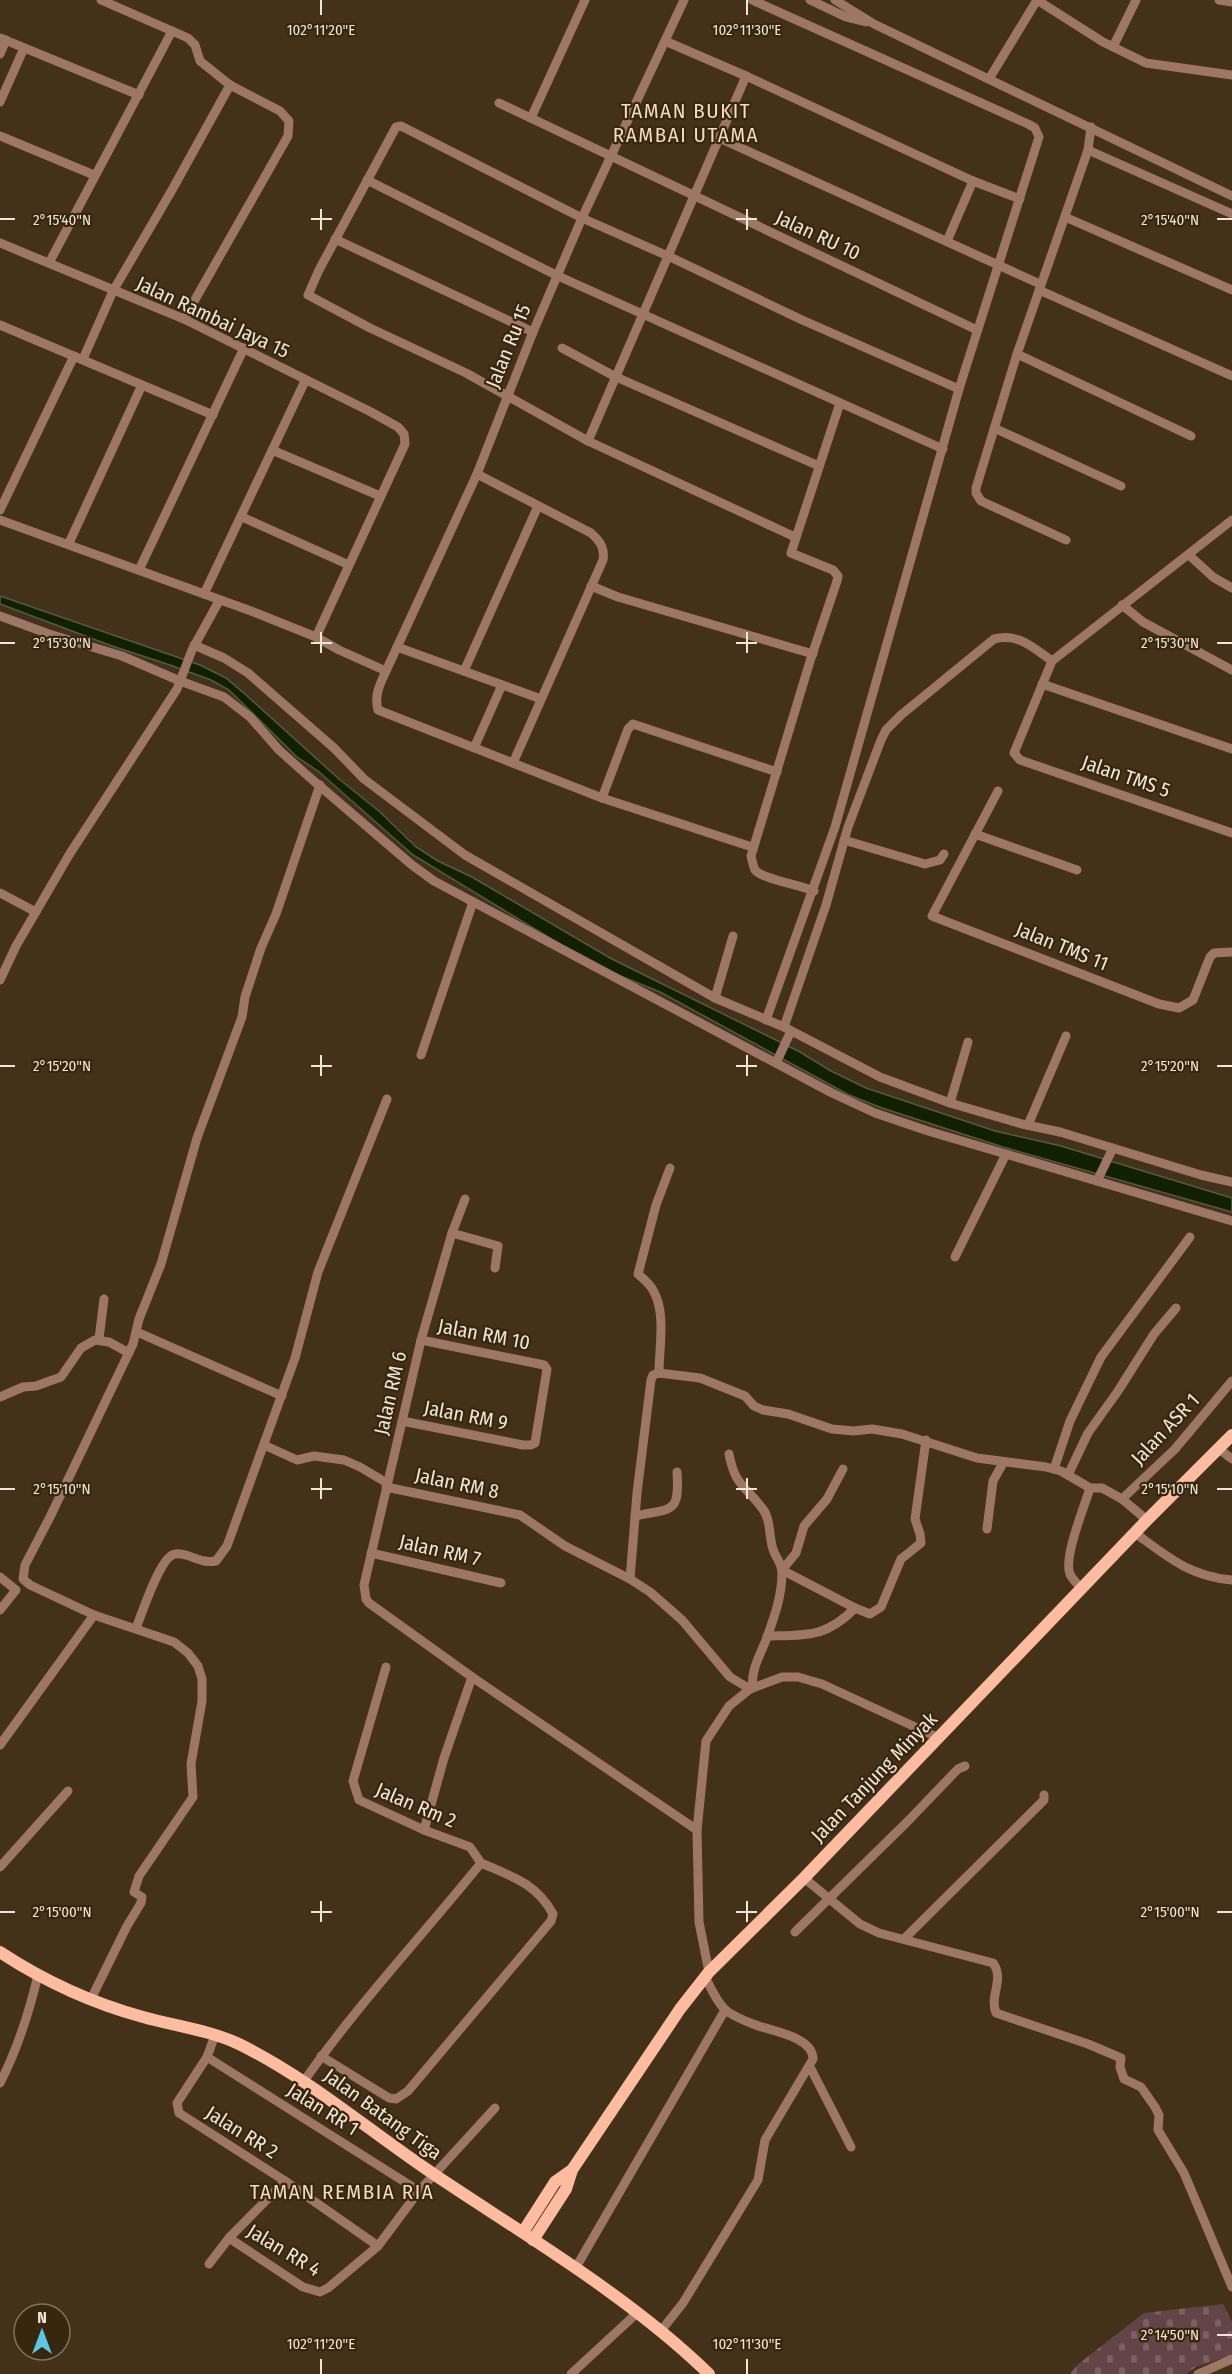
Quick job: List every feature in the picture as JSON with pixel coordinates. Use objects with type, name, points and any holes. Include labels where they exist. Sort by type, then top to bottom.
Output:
[{"type":"main road","name":"Jalan Tanjung Minyak","points":[[572,2170],[685,2002],[707,1975],[804,1878],[1146,1520],[1232,1435]]},
{"type":"main road","name":"Jalan Batang Tiga","points":[[0,1952],[38,1975],[91,1999],[144,2018],[215,2035],[261,2056],[304,2081],[434,2174],[575,2269],[660,2332],[709,2374]]},
{"type":"main road","points":[[523,2232],[555,2182],[572,2170]]},
{"type":"main road","points":[[533,2240],[566,2188],[572,2170]]},
{"type":"street","points":[[101,0],[188,38],[195,45],[200,61],[230,85],[279,111],[289,121],[288,136],[184,319]]},
{"type":"street","points":[[531,118],[585,0]]},
{"type":"street","name":"Jalan Ru 15","points":[[474,748],[378,710],[376,693],[477,474],[532,332],[582,218],[684,0]]},
{"type":"street","points":[[752,0],[1035,128],[1039,137],[1001,266],[977,330],[959,389],[843,800],[814,891],[766,1020]]},
{"type":"street","points":[[810,0],[846,16],[874,24]]},
{"type":"street","points":[[835,0],[874,24],[1232,196]]},
{"type":"street","points":[[989,79],[1037,0],[1113,47],[1146,63],[1232,75]]},
{"type":"street","points":[[1113,47],[1136,0]]},
{"type":"street","points":[[1219,0],[1232,2]]},
{"type":"street","points":[[49,263],[172,31]]},
{"type":"street","points":[[0,54],[3,39],[139,94]]},
{"type":"street","points":[[665,41],[973,181],[1020,199]]},
{"type":"street","points":[[0,102],[24,48]]},
{"type":"street","points":[[588,441],[746,76]]},
{"type":"street","points":[[0,510],[113,291],[230,85]]},
{"type":"street","name":"Jalan RU 10","points":[[499,103],[977,330]]},
{"type":"street","points":[[795,537],[588,441],[466,373],[370,328],[308,295],[335,239],[396,127],[401,126],[582,218],[800,319],[959,389]]},
{"type":"street","points":[[1066,540],[981,501],[976,488],[1017,354],[1088,150],[1091,127]]},
{"type":"street","points":[[0,136],[94,175]]},
{"type":"street","points":[[719,138],[1027,278],[1040,287],[1232,376]]},
{"type":"street","points":[[1088,150],[1232,214]]},
{"type":"street","points":[[367,180],[558,276],[943,449]]},
{"type":"street","points":[[947,241],[973,181]]},
{"type":"street","points":[[1065,217],[1232,290]]},
{"type":"street","points":[[335,239],[532,332]]},
{"type":"street","name":"Jalan Rambai Jaya 15","points":[[0,243],[184,319],[398,427],[404,434],[405,444],[380,496]]},
{"type":"street","points":[[1,328],[213,415]]},
{"type":"street","points":[[140,570],[244,348]]},
{"type":"street","points":[[562,348],[616,377],[819,466]]},
{"type":"street","points":[[1017,354],[1191,436]]},
{"type":"street","points":[[204,594],[305,381]]},
{"type":"street","points":[[69,543],[142,385]]},
{"type":"street","points":[[814,891],[800,884],[765,877],[755,869],[751,856],[838,576],[833,570],[791,553],[840,403]]},
{"type":"street","points":[[994,428],[1121,486]]},
{"type":"street","points":[[272,450],[380,496],[316,637]]},
{"type":"street","points":[[477,474],[591,533],[602,546],[603,560],[513,763]]},
{"type":"street","points":[[464,671],[538,506]]},
{"type":"street","points":[[242,517],[349,565]]},
{"type":"street","points":[[0,520],[69,543],[316,637],[386,671]]},
{"type":"street","points":[[1232,520],[1052,661],[1042,684],[1232,749]]},
{"type":"street","points":[[1189,555],[1213,577],[1232,588]]},
{"type":"street","points":[[591,586],[618,597],[813,654]]},
{"type":"street","points":[[0,980],[36,912],[85,829],[177,689],[193,647],[219,601]]},
{"type":"street","points":[[1122,605],[1143,622],[1232,670]]},
{"type":"street","points":[[0,616],[181,677],[213,692],[237,706],[279,750],[412,865],[434,880],[874,1113],[1006,1154],[1098,1178],[1232,1221]]},
{"type":"street","points":[[777,1061],[788,1031],[844,840],[886,730],[901,715],[994,639],[1004,636],[1018,638],[1052,661]]},
{"type":"street","points":[[397,646],[541,699]]},
{"type":"street","points":[[193,647],[224,658],[248,673],[334,748],[364,779],[465,855],[715,998],[766,1020],[880,1077],[950,1103],[1232,1182]]},
{"type":"street","name":"Jalan TMS 5","points":[[1042,684],[1015,749],[1016,757],[1232,833]]},
{"type":"street","points":[[502,685],[474,748],[602,798],[752,848]]},
{"type":"street","points":[[602,798],[628,729],[633,724],[777,772]]},
{"type":"street","points":[[0,1610],[23,1579],[25,1565],[55,1508],[129,1353],[164,1252],[197,1138],[242,1017],[245,997],[261,948],[276,914],[320,785]]},
{"type":"street","points":[[998,791],[975,834],[1077,870]]},
{"type":"street","points":[[843,800],[857,803]]},
{"type":"street","name":"Jalan TMS 11","points":[[975,834],[932,916],[1159,1004],[1179,1008],[1193,1000],[1199,990],[1210,957],[1214,953],[1232,952]]},
{"type":"street","points":[[844,840],[925,864],[940,860],[944,854]]},
{"type":"street","points":[[0,893],[36,912]]},
{"type":"street","points":[[421,1055],[473,902]]},
{"type":"street","points":[[715,998],[733,936]]},
{"type":"street","points":[[1028,1125],[1066,1036]]},
{"type":"street","points":[[950,1103],[968,1042]]},
{"type":"street","points":[[136,1628],[160,1569],[169,1556],[176,1554],[206,1563],[216,1561],[227,1546],[295,1358],[318,1272],[387,1099]]},
{"type":"street","points":[[1098,1178],[1112,1150]]},
{"type":"street","points":[[955,1257],[1006,1154]]},
{"type":"street","points":[[659,1373],[660,1311],[653,1289],[638,1274],[656,1205],[670,1168]]},
{"type":"street","name":"Jalan RM 6","points":[[465,1199],[452,1233],[421,1340],[364,1585],[366,1599],[472,1677]]},
{"type":"street","points":[[452,1233],[498,1245],[495,1268]]},
{"type":"street","points":[[1054,1469],[1070,1420],[1101,1357],[1190,1236]]},
{"type":"street","points":[[99,1339],[104,1299]]},
{"type":"street","points":[[1068,1475],[1088,1433],[1154,1334],[1176,1308]]},
{"type":"street","points":[[137,1332],[282,1396]]},
{"type":"street","points":[[0,1397],[23,1387],[36,1386],[61,1377],[81,1348],[89,1342],[99,1339],[129,1353]]},
{"type":"street","name":"Jalan RM 10","points":[[421,1340],[541,1363],[547,1369],[535,1443],[524,1445]]},
{"type":"street","points":[[752,1689],[730,1677],[682,1620],[650,1592],[630,1579],[651,1380],[659,1373],[700,1378],[745,1396],[754,1406],[763,1410],[788,1414],[832,1429],[854,1431],[872,1429],[926,1440],[977,1458],[1054,1469],[1090,1488],[1102,1488],[1122,1499],[1146,1520]]},
{"type":"street","name":"Jalan ASR 1","points":[[1122,1499],[1175,1449],[1232,1381]]},
{"type":"street","name":"Jalan RM 9","points":[[402,1421],[524,1445]]},
{"type":"street","points":[[782,1570],[870,1614],[881,1607],[901,1559],[921,1543],[921,1534],[915,1519],[926,1440]]},
{"type":"street","name":"Jalan RM 8","points":[[264,1445],[297,1460],[314,1456],[344,1460],[360,1467],[387,1485],[520,1515],[565,1546],[630,1579]]},
{"type":"street","points":[[1219,1449],[1232,1459]]},
{"type":"street","points":[[729,1455],[732,1473],[763,1509],[768,1520],[774,1551],[782,1570],[780,1594],[754,1669],[752,1689]]},
{"type":"street","points":[[987,1529],[993,1481],[1003,1463]]},
{"type":"street","points":[[782,1570],[796,1553],[804,1526],[823,1505],[843,1469]]},
{"type":"street","points":[[635,1516],[670,1509],[676,1503],[677,1472]]},
{"type":"street","points":[[1081,1589],[1069,1573],[1068,1563],[1090,1488]]},
{"type":"street","points":[[1135,1533],[1172,1562],[1200,1575],[1232,1580]]},
{"type":"street","name":"Jalan RM 7","points":[[371,1553],[501,1583]]},
{"type":"street","points":[[0,1577],[16,1590]]},
{"type":"street","points":[[23,1579],[41,1591],[94,1615],[174,1642],[189,1653],[198,1666],[202,1679],[202,1701],[191,1764],[193,1797],[139,1876],[134,1892],[142,1897],[141,1903],[91,1999]]},
{"type":"street","points":[[767,1636],[822,1632],[833,1627],[855,1608]]},
{"type":"street","points":[[0,1745],[94,1615]]},
{"type":"street","name":"Jalan Rm 2","points":[[386,1667],[353,1781],[354,1791],[365,1805],[470,1847],[481,1863]]},
{"type":"street","points":[[424,1830],[444,1758],[472,1677],[697,1830]]},
{"type":"street","points":[[660,2332],[682,2303],[758,2180],[765,2140],[810,2067],[813,2053],[801,2041],[753,2024],[725,2010],[707,1975],[699,1922],[697,1830],[706,1741],[722,1713],[741,1694],[782,1677],[805,1678],[822,1684],[939,1738]]},
{"type":"street","points":[[795,1932],[958,1769],[965,1766]]},
{"type":"street","points":[[0,1867],[68,1791]]},
{"type":"street","points":[[904,1939],[1044,1800],[1044,1795]]},
{"type":"street","points":[[304,2081],[321,2056],[382,1979],[481,1863],[525,1881],[548,1906],[553,1914],[551,1921],[408,2091],[396,2099],[389,2098],[321,2056]]},
{"type":"street","points":[[804,1878],[860,1924],[879,1933],[993,1963],[999,1975],[993,2006],[996,2013],[1088,2044],[1121,2058],[1120,2067],[1124,2079],[1141,2087],[1159,2115],[1158,2130],[1184,2173],[1228,2269],[1232,2287]]},
{"type":"street","points":[[0,2083],[27,2021],[38,1975]]},
{"type":"street","points":[[575,2269],[725,2010]]},
{"type":"street","points":[[207,2057],[215,2035]]},
{"type":"street","name":"Jalan RR 2","points":[[207,2057],[177,2103],[176,2108],[179,2113],[285,2181],[378,2246]]},
{"type":"street","name":"Jalan RR 1","points":[[207,2057],[419,2191]]},
{"type":"street","points":[[810,2067],[851,2147]]},
{"type":"street","points":[[378,2246],[419,2191],[495,2108]]},
{"type":"street","points":[[209,2264],[229,2238],[285,2181]]},
{"type":"street","name":"Jalan RR 4","points":[[229,2238],[303,2287],[320,2292],[353,2269],[378,2246]]},
{"type":"street","points":[[570,2374],[636,2314]]},
{"type":"street","points":[[1198,2374],[1232,2360]]},
{"type":"green space","points":[[1223,2304],[1232,2322],[1232,2355],[1196,2367],[1186,2374],[1070,2374],[1077,2365],[1144,2313]]},
{"type":"shaded area","points":[[0,596],[200,665],[226,678],[339,779],[380,812],[416,847],[610,958],[800,1052],[831,1071],[866,1088],[995,1131],[1061,1146],[1232,1198],[1232,1212],[1003,1147],[849,1095],[660,992],[596,966],[413,855],[318,771],[297,757],[229,690],[211,680],[0,604]]},
{"type":"district","name":"TAMAN BUKIT RAMBAI UTAMA","points":[[686,123]]},
{"type":"district","name":"TAMAN REMBIA RIA","points":[[342,2192]]}]
